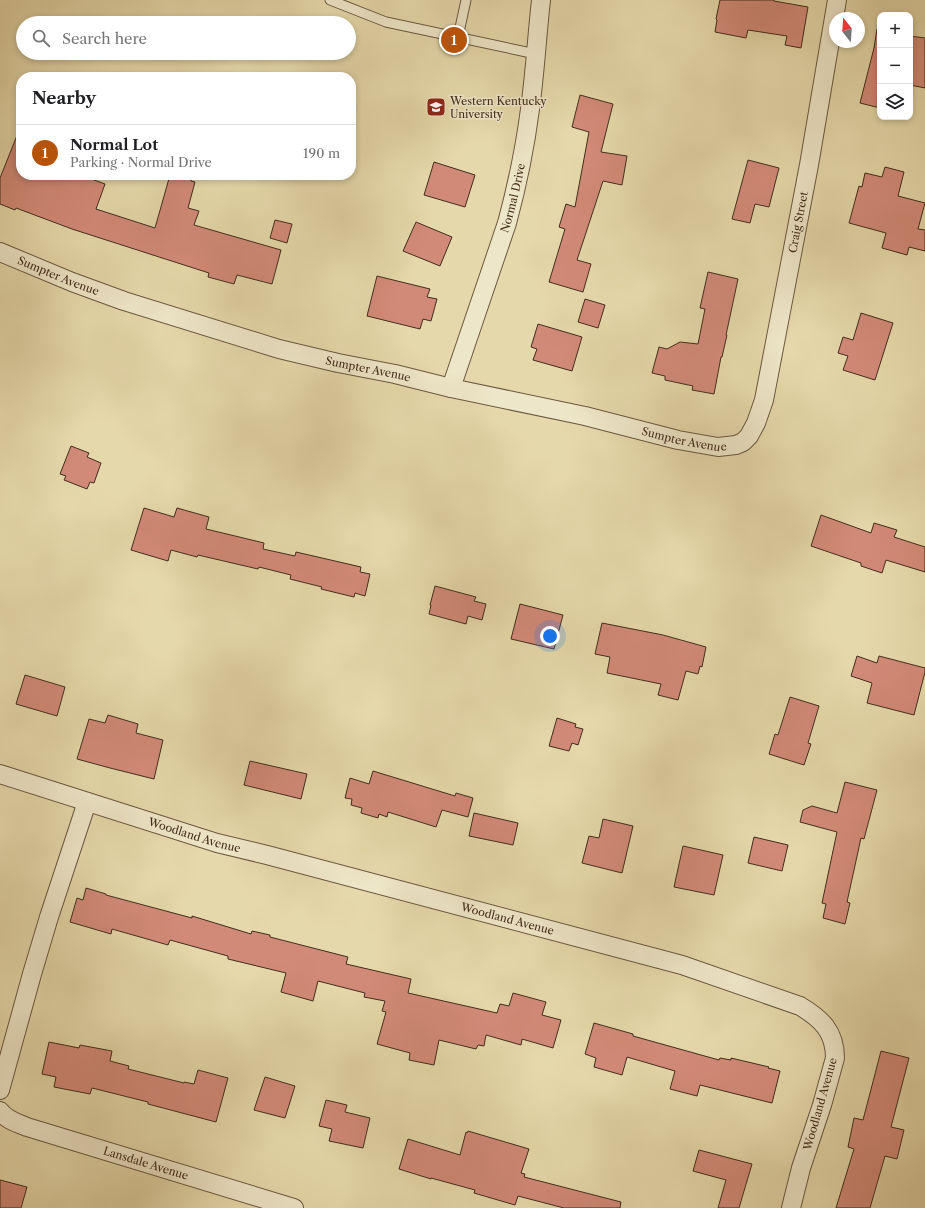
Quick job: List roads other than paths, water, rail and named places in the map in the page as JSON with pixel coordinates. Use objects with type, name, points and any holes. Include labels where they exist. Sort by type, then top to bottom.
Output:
[{"type":"street","name":"Normal Drive","points":[[451,388],[507,223],[515,195],[530,110],[541,0]]},
{"type":"street","name":"Craig Street","points":[[745,440],[756,423],[764,400],[809,165],[837,0]]},
{"type":"street","name":"Sumpter Avenue","points":[[0,252],[72,282],[244,339],[280,349],[338,363],[396,374],[451,388],[585,416],[684,441],[718,447],[736,445],[745,440]]},
{"type":"street","name":"Woodland Avenue","points":[[0,774],[217,843],[682,965],[800,1006],[814,1014],[826,1028],[832,1040],[835,1058],[801,1168],[791,1208]]},
{"type":"street","points":[[0,1090],[49,917],[87,802]]},
{"type":"street","name":"Lansdale Avenue","points":[[0,1111],[8,1118],[28,1127],[294,1208]]},
{"type":"lane","points":[[330,0],[386,22],[536,54]]},
{"type":"lane","points":[[458,37],[466,0]]},
{"type":"place","name":"Normal Lot","points":[[454,40]]},
{"type":"place","name":"Western Kentucky University","points":[[436,107]]}]
